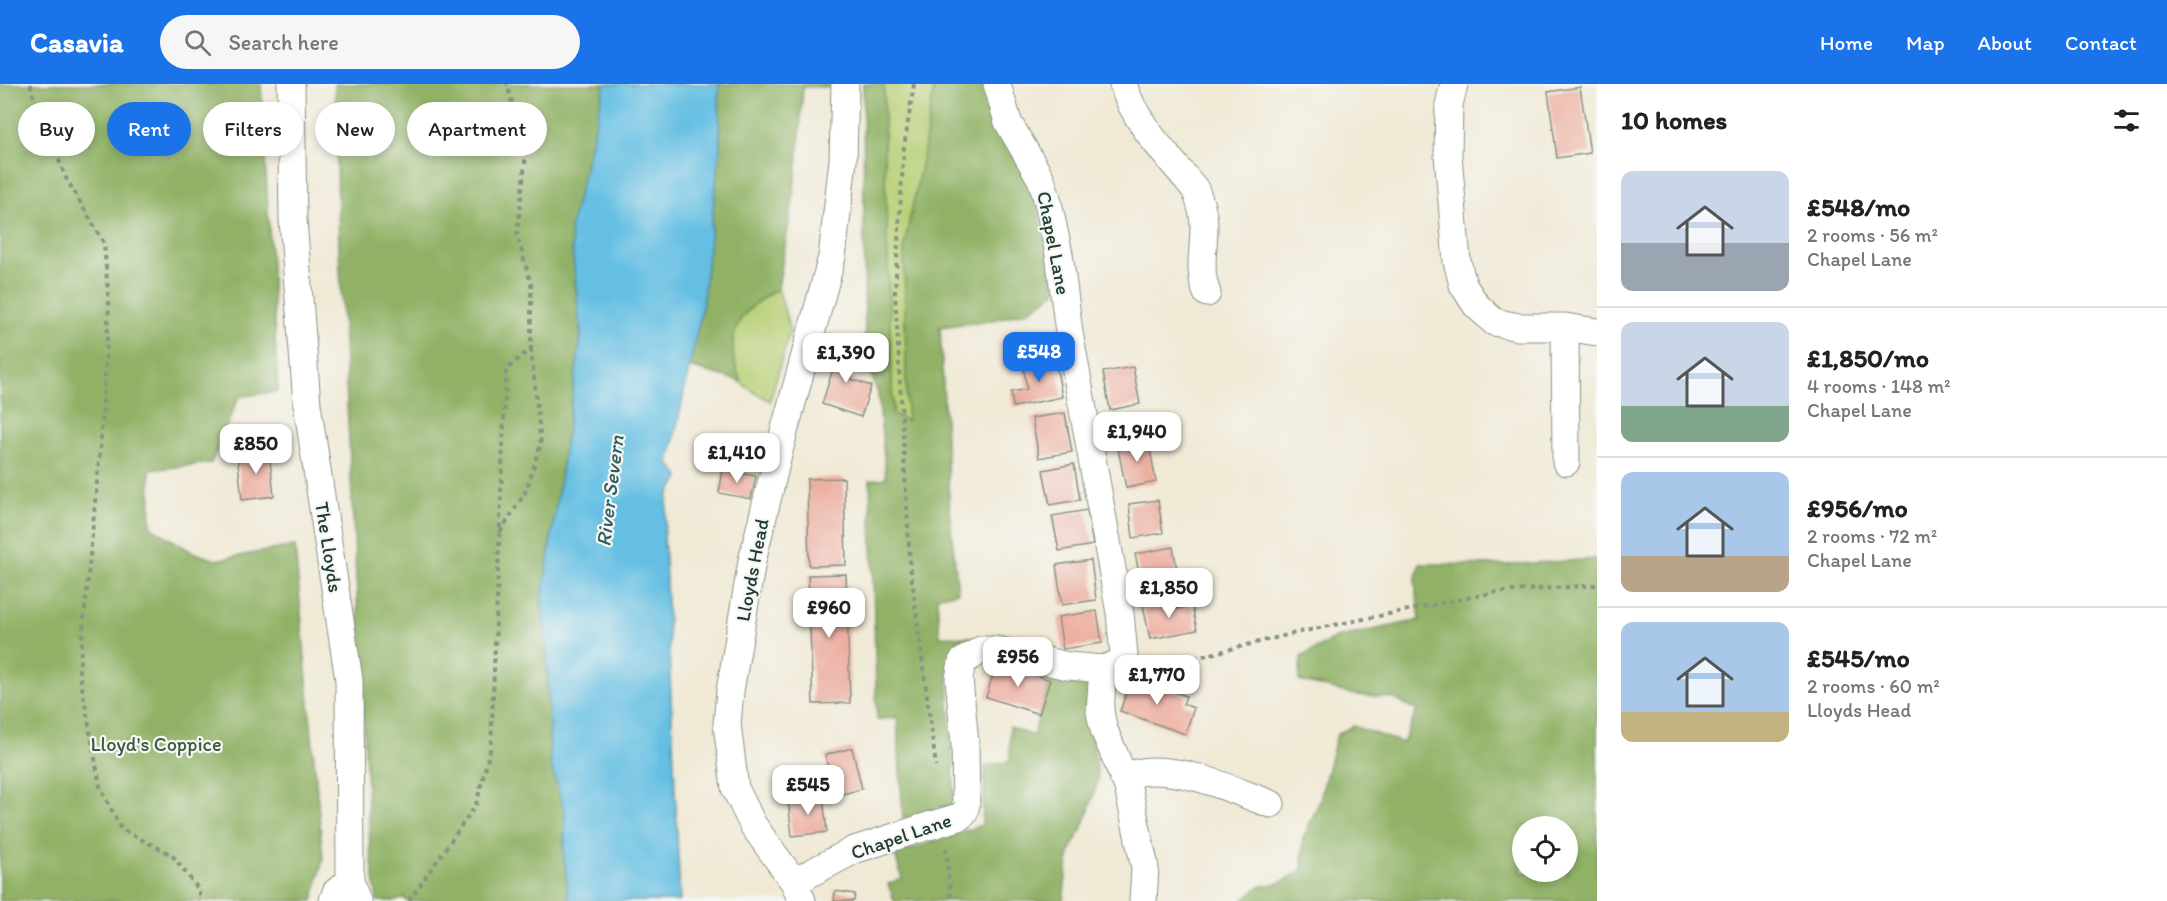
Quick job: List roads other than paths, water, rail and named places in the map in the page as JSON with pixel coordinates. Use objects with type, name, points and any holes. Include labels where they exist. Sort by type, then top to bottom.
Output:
[{"type":"street","name":"The Lloyds","points":[[291,84],[293,219],[307,404],[349,680],[347,894]]},
{"type":"street","name":"Lloyds Head","points":[[798,892],[753,825],[735,788],[727,724],[730,691],[752,561],[781,442],[832,257],[843,160],[845,84]]},
{"type":"street","name":"Chapel Lane","points":[[798,892],[854,850],[933,833],[964,813],[966,806],[965,744],[959,679],[962,662],[981,650],[996,650],[1068,666],[1114,662],[1120,613],[1071,343],[1059,254],[1041,179],[1008,122],[997,84]]},
{"type":"street","points":[[1122,84],[1141,122],[1198,195],[1204,225],[1203,283],[1207,293]]},
{"type":"street","points":[[1454,84],[1449,105],[1448,155],[1458,261],[1463,285],[1476,305],[1494,322],[1518,327],[1565,327],[1597,332]]},
{"type":"street","points":[[1565,327],[1566,462]]},
{"type":"street","points":[[1114,662],[1100,712],[1104,730],[1128,787],[1145,868],[1143,901]]},
{"type":"street","points":[[1124,776],[1150,771],[1173,773],[1198,779],[1271,804]]},
{"type":"water","name":"River Severn","points":[[605,84],[719,84],[720,149],[702,308],[669,463],[680,477],[668,495],[664,535],[680,901],[569,901],[564,857],[565,813],[550,762],[547,653],[542,601],[581,336],[570,229]]},
{"type":"park label","name":"Lloyd's Coppice","points":[[156,744]]}]
